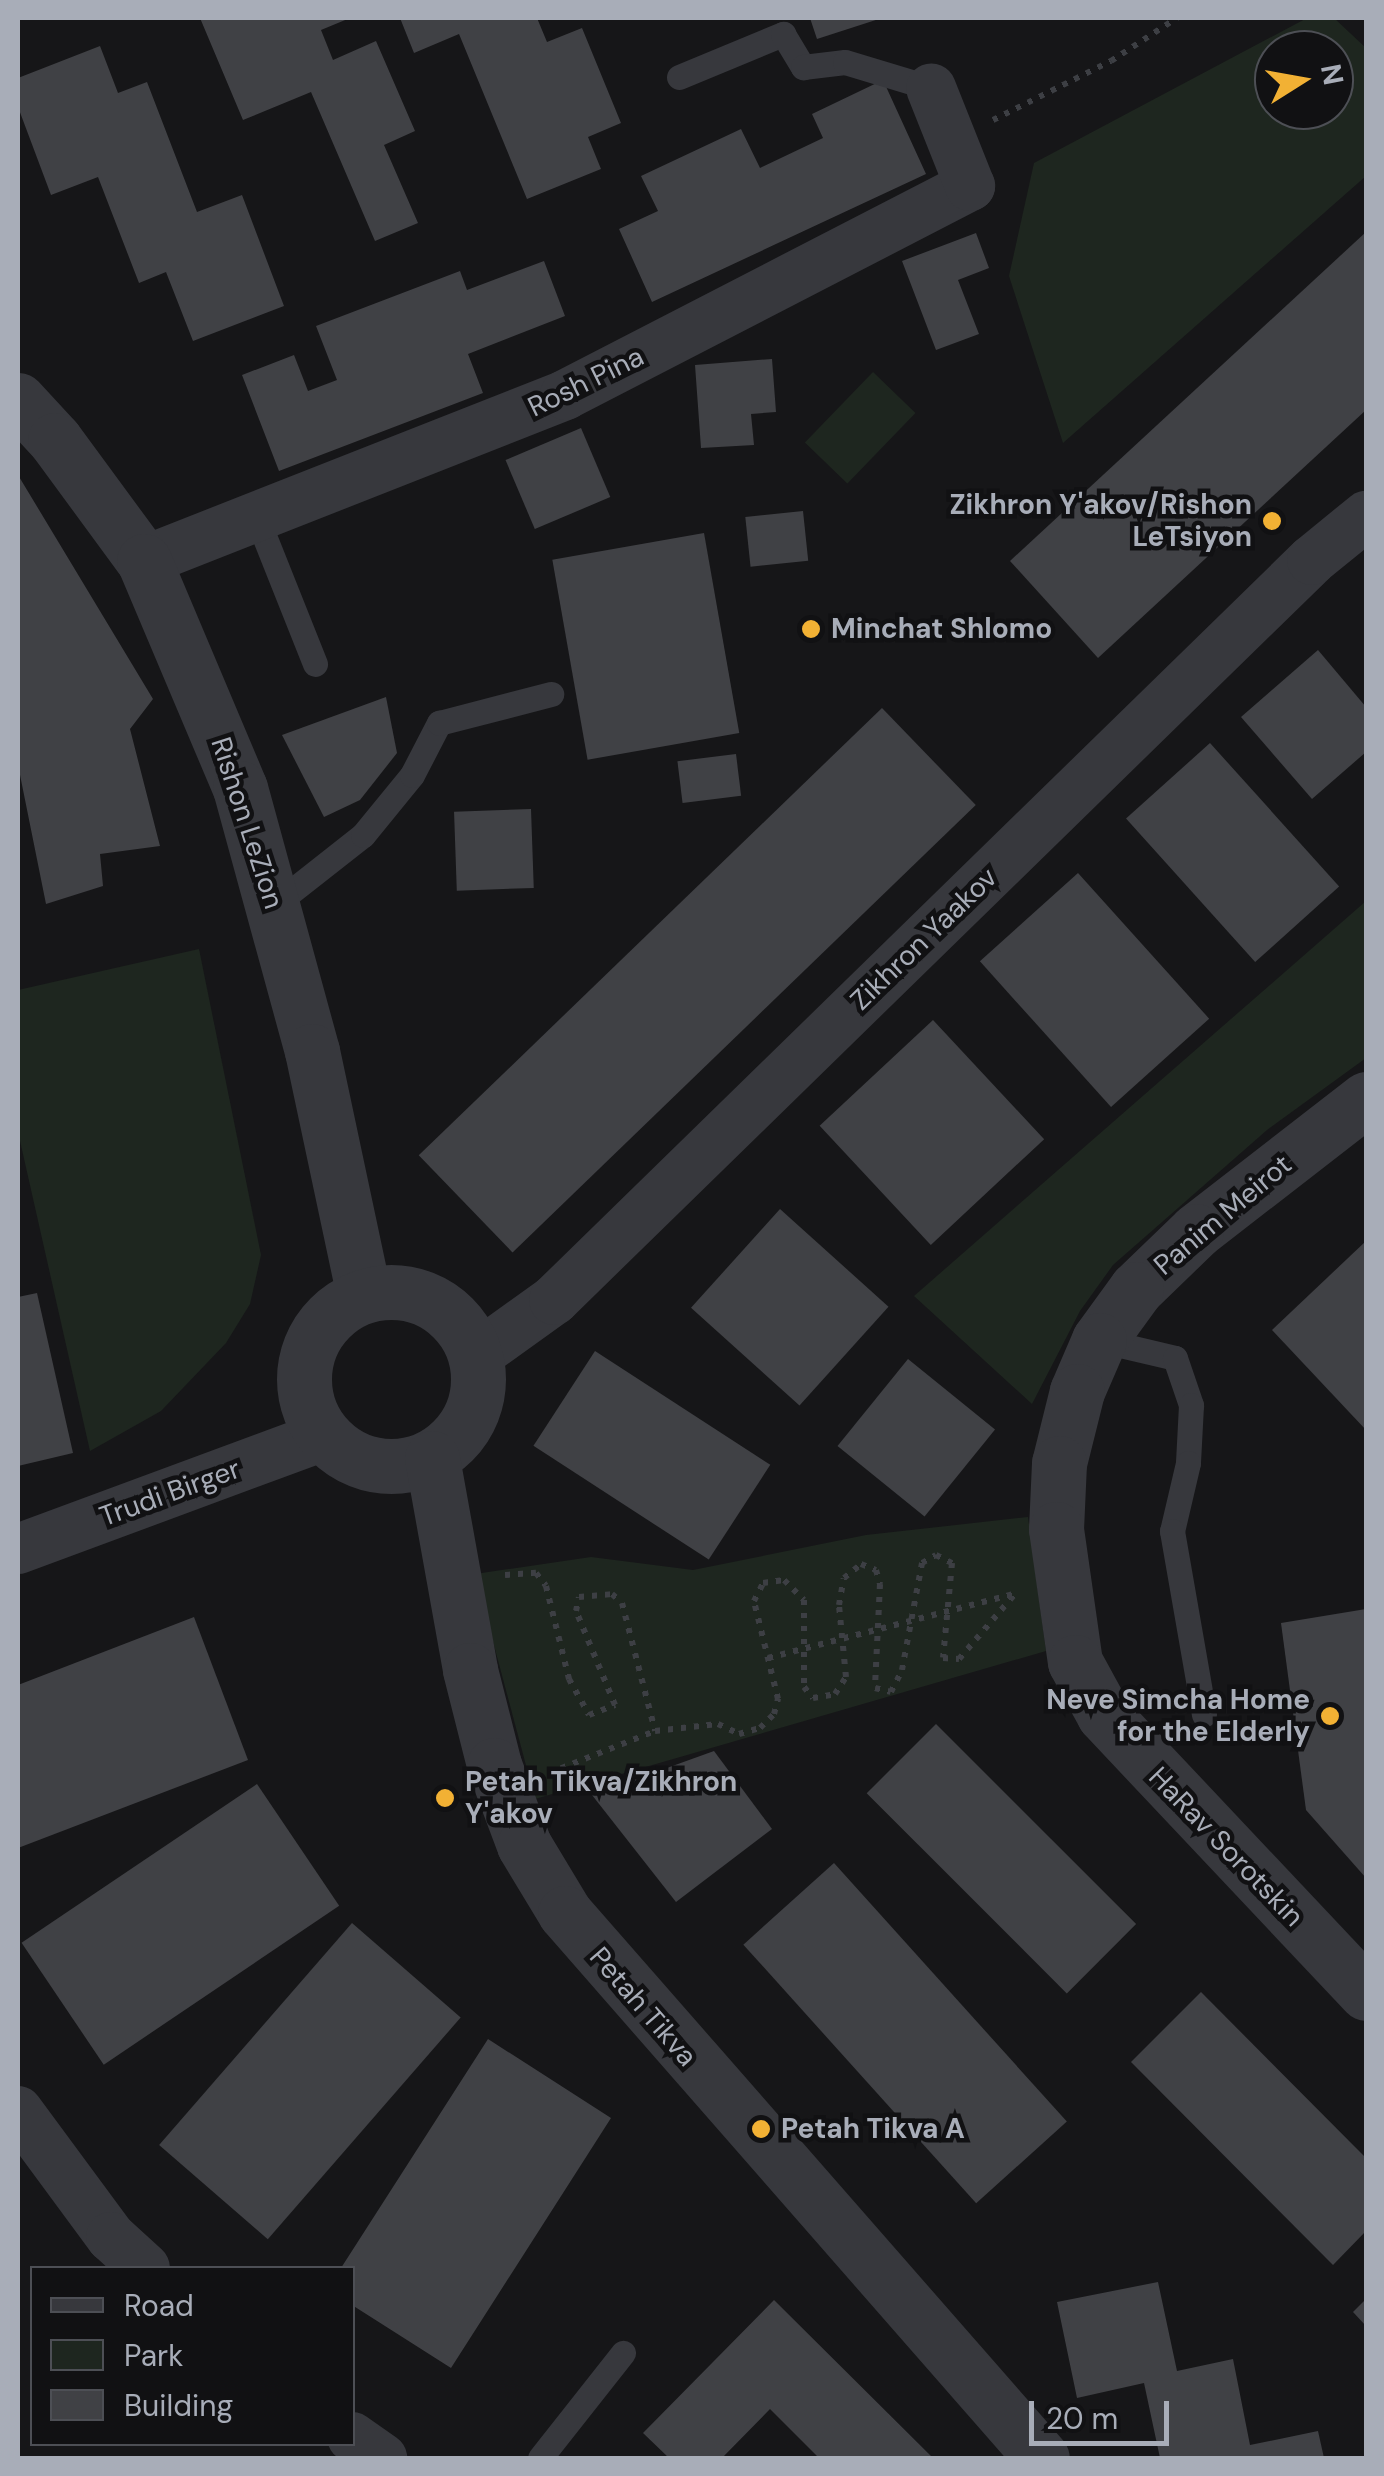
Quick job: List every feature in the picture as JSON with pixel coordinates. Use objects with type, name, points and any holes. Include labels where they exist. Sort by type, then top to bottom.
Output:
[{"type":"street","name":"Rosh Pina","points":[[144,561],[565,394],[970,186],[931,88]]},
{"type":"street","name":"Rishon LeZion","points":[[18,400],[56,440],[144,561],[240,788],[274,905],[364,1295]]},
{"type":"street","name":"Zikhron Yaakov","points":[[476,1356],[554,1300],[1312,560],[1366,516]]},
{"type":"street","name":"Panim Meirot","points":[[1044,1568],[1059,1463],[1077,1391],[1099,1340],[1136,1289],[1196,1231],[1366,1099]]},
{"type":"street","points":[[392,1291],[432,1303],[464,1331],[476,1356],[471,1415],[432,1458],[373,1466],[323,1436],[309,1410],[306,1354],[319,1328],[364,1295],[392,1291]]},
{"type":"street","name":"Trudi Birger","points":[[18,1550],[323,1436]]},
{"type":"street","name":"Petah Tikva","points":[[432,1458],[470,1670],[530,1776],[565,1913],[614,1976],[1042,2458]]},
{"type":"street","name":"HaRav Sorotskin","points":[[1044,1568],[1075,1662],[1104,1715],[1366,1992]]},
{"type":"street","points":[[18,2112],[110,2236],[143,2266]]},
{"type":"street","points":[[355,2440],[382,2458]]},
{"type":"lane","points":[[679,77],[782,34],[803,67],[846,62],[931,88]]},
{"type":"lane","points":[[257,518],[315,664]]},
{"type":"lane","points":[[274,905],[362,835],[412,775],[438,723],[551,694]]},
{"type":"lane","points":[[1099,1340],[1174,1358],[1191,1405],[1188,1464],[1172,1531],[1204,1714]]},
{"type":"lane","points":[[540,2458],[623,2352]]},
{"type":"path","points":[[952,142],[1111,62],[1177,18]]},
{"type":"path","points":[[1044,1568],[1032,1550],[1044,1568]]},
{"type":"path","points":[[530,1776],[655,1731],[689,1724],[718,1724],[739,1734],[760,1728],[778,1700],[754,1601],[763,1583],[784,1580],[796,1588],[807,1618],[804,1687],[813,1698],[835,1694],[846,1677],[838,1605],[844,1578],[862,1564],[876,1570],[880,1584],[874,1630],[874,1688],[891,1692],[913,1620],[922,1563],[936,1555],[952,1562],[942,1612],[943,1658],[960,1659],[1044,1568]]},
{"type":"path","points":[[768,1658],[942,1612],[1044,1568]]},
{"type":"path","points":[[495,1586],[500,1576],[518,1571],[536,1573],[546,1586],[569,1679],[589,1715],[615,1706],[576,1611],[578,1598],[612,1594],[622,1603],[655,1731]]},
{"type":"green space","points":[[1307,18],[1334,18],[1347,30],[1284,30]]},
{"type":"green space","points":[[1354,37],[1366,48],[1366,176],[1063,443],[1009,276],[1034,163],[1254,46],[1254,130],[1354,130]]},
{"type":"green space","points":[[873,372],[915,413],[847,483],[805,442]]},
{"type":"green space","points":[[1366,901],[1366,1058],[1267,1130],[1113,1265],[1080,1311],[1032,1404],[914,1296]]},
{"type":"green space","points":[[199,949],[261,1255],[250,1304],[226,1343],[161,1411],[90,1451],[18,1132],[18,990]]},
{"type":"green space","points":[[1028,1517],[1046,1651],[535,1799],[475,1574],[591,1557],[693,1570],[866,1535]]},
{"type":"building","points":[[200,18],[350,18],[321,30],[333,60],[376,41],[415,131],[384,145],[418,223],[375,241],[311,92],[243,120]]},
{"type":"building","points":[[400,18],[537,18],[547,42],[582,28],[621,123],[588,137],[601,169],[527,199],[459,34],[414,53]]},
{"type":"building","points":[[810,18],[882,18],[817,39]]},
{"type":"building","points":[[100,46],[118,93],[147,82],[197,212],[242,195],[284,306],[193,341],[166,272],[139,283],[98,177],[51,195],[18,107],[18,78]]},
{"type":"building","points":[[883,80],[926,174],[652,302],[619,229],[658,211],[641,176],[741,129],[760,168],[823,138],[812,114]]},
{"type":"building","points":[[1366,232],[1366,410],[1098,658],[1010,561]]},
{"type":"building","points":[[976,233],[989,268],[958,280],[979,334],[936,350],[902,261]]},
{"type":"building","points":[[544,261],[565,316],[468,354],[483,393],[279,471],[242,375],[294,355],[308,391],[337,380],[316,326],[460,271],[467,290]]},
{"type":"building","points":[[772,359],[776,412],[751,414],[754,445],[701,448],[695,365]]},
{"type":"building","points":[[581,428],[610,497],[535,529],[506,460]]},
{"type":"building","points":[[18,475],[153,699],[130,729],[160,846],[100,854],[103,886],[46,904],[18,765]]},
{"type":"building","points":[[803,511],[808,561],[751,567],[745,517]]},
{"type":"building","points":[[704,533],[739,733],[588,760],[552,560]]},
{"type":"building","points":[[1318,650],[1366,707],[1366,752],[1312,799],[1241,717]]},
{"type":"building","points":[[386,697],[397,753],[360,800],[324,817],[282,735]]},
{"type":"building","points":[[882,708],[976,805],[513,1252],[419,1155]]},
{"type":"building","points":[[1210,743],[1339,886],[1255,962],[1126,819]]},
{"type":"building","points":[[736,754],[741,796],[683,803],[677,761]]},
{"type":"building","points":[[531,809],[534,888],[457,891],[454,812]]},
{"type":"building","points":[[1078,873],[1209,1019],[1111,1107],[980,961]]},
{"type":"building","points":[[933,1020],[1044,1139],[931,1245],[820,1126]]},
{"type":"building","points":[[780,1209],[888,1307],[800,1406],[691,1308]]},
{"type":"building","points":[[1366,1241],[1366,1430],[1272,1330]]},
{"type":"building","points":[[37,1293],[73,1453],[18,1466],[18,1297]]},
{"type":"building","points":[[595,1351],[770,1465],[709,1560],[533,1446]]},
{"type":"building","points":[[908,1359],[995,1429],[925,1517],[838,1446]]},
{"type":"building","name":"Neve Simcha Home for the Elderly","points":[[1366,1609],[1366,1878],[1306,1810],[1281,1623]]},
{"type":"building","points":[[194,1617],[248,1760],[18,1848],[18,1685]]},
{"type":"building","points":[[936,1724],[1136,1924],[1067,1993],[867,1793]]},
{"type":"building","points":[[714,1751],[772,1829],[676,1902],[592,1795]]},
{"type":"building","points":[[257,1784],[339,1906],[104,2065],[22,1943]]},
{"type":"building","points":[[834,1863],[1067,2122],[976,2203],[743,1945]]},
{"type":"building","points":[[352,1923],[461,2017],[268,2239],[159,2145]]},
{"type":"building","points":[[1201,1992],[1366,2158],[1366,2231],[1333,2265],[1131,2062]]},
{"type":"building","points":[[488,2039],[611,2118],[451,2368],[355,2307],[355,2266],[342,2266]]},
{"type":"building","points":[[1158,2282],[1177,2371],[1233,2359],[1250,2445],[1318,2431],[1324,2458],[1160,2458],[1144,2383],[1077,2398],[1057,2302]]},
{"type":"building","points":[[1366,2299],[1366,2326],[1353,2312]]},
{"type":"building","points":[[774,2300],[933,2458],[819,2458],[770,2409],[722,2458],[669,2458],[643,2433]]},
{"type":"place","name":"Zikhron Y'akov/Rishon LeTsiyon","points":[[1272,521]]},
{"type":"place","name":"Minchat Shlomo","points":[[811,629]]},
{"type":"place","name":"Neve Simcha Home for the Elderly","points":[[1330,1716]]},
{"type":"place","name":"Petah Tikva/Zikhron Y'akov","points":[[445,1798]]},
{"type":"place","name":"Petah Tikva A","points":[[761,2129]]}]
